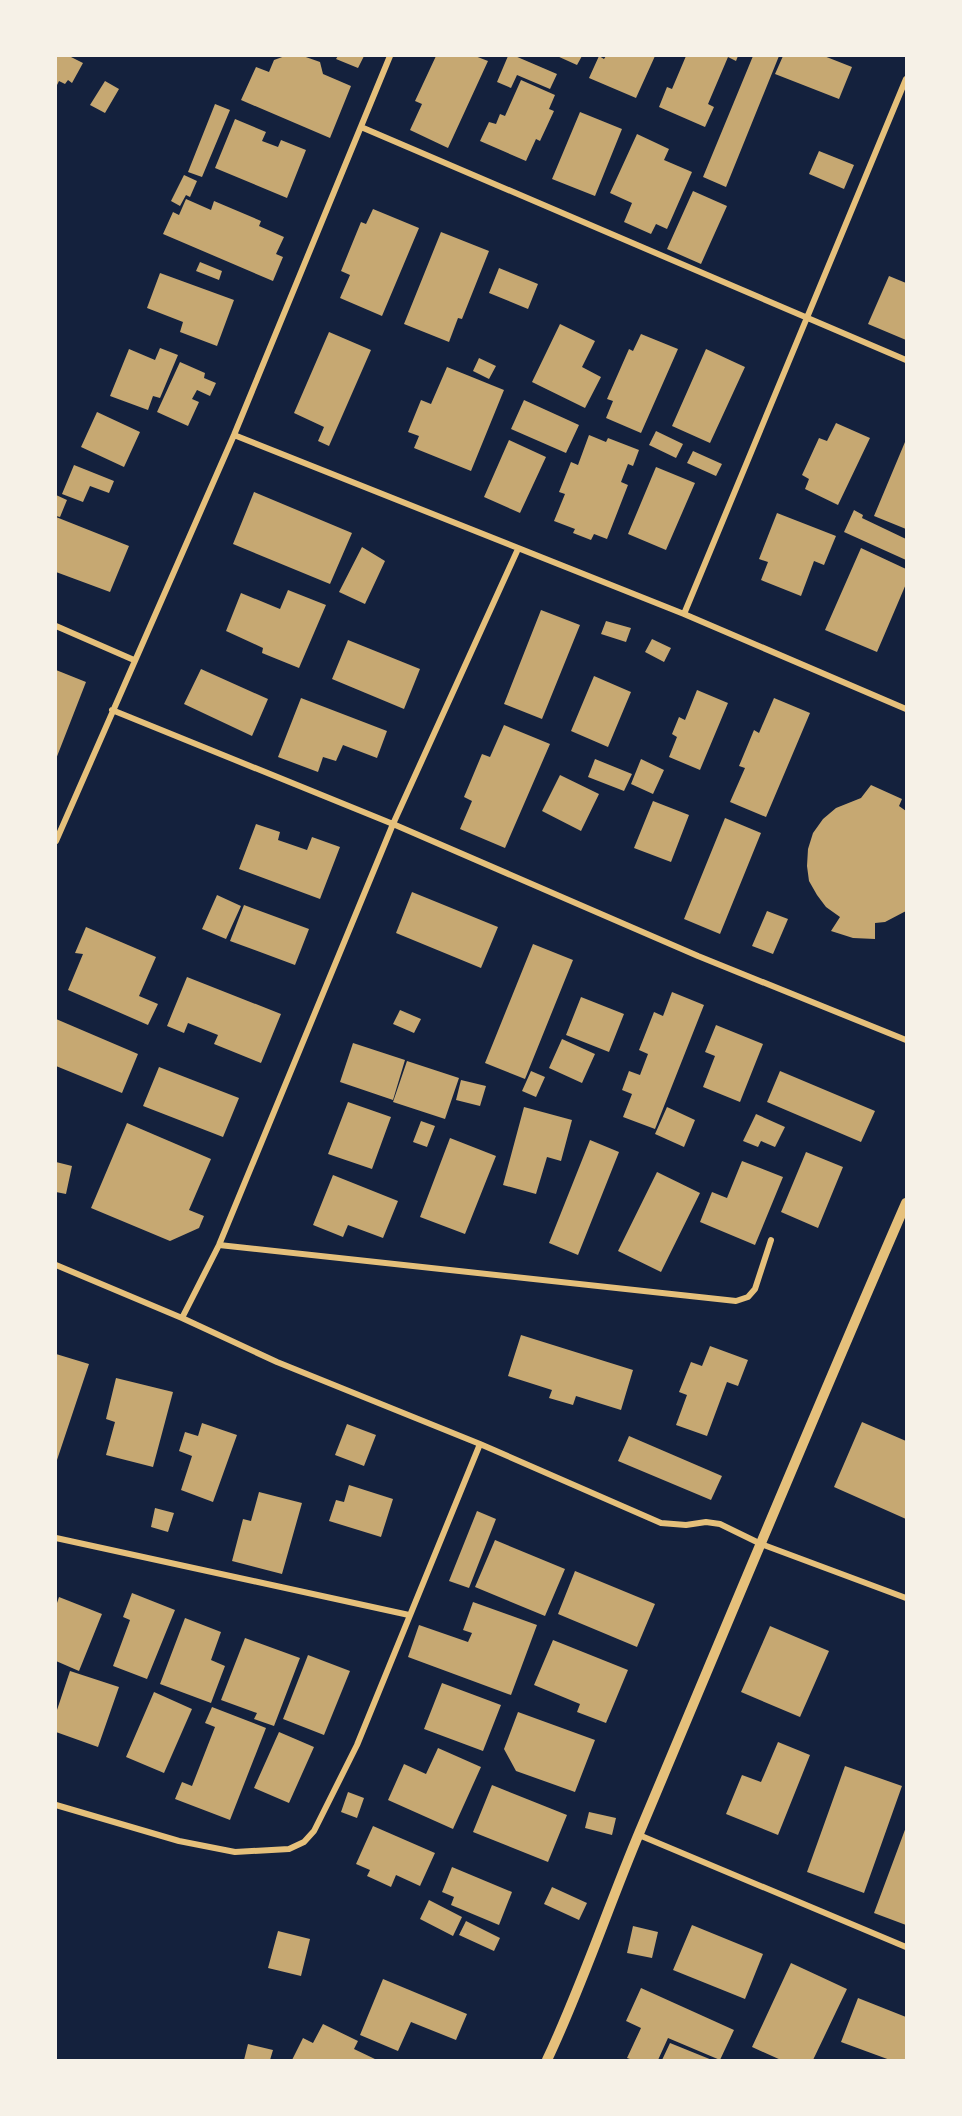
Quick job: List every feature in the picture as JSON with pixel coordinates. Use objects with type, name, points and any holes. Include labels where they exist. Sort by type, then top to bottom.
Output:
[{"type":"street","points":[[56,841],[234,435],[390,56]]},
{"type":"street","points":[[684,614],[906,79]]},
{"type":"street","points":[[361,126],[906,360]]},
{"type":"street","points":[[234,435],[684,614],[906,709]]},
{"type":"street","points":[[182,1318],[219,1245],[393,824],[518,549]]},
{"type":"street","points":[[56,626],[134,660]]},
{"type":"street","points":[[112,710],[393,824],[698,956],[906,1040]]},
{"type":"street","points":[[546,2061],[564,2024],[639,1834],[906,1203]]},
{"type":"street","points":[[219,1245],[736,1301],[748,1298],[754,1289],[771,1240]]},
{"type":"street","points":[[56,1265],[182,1318],[277,1362],[480,1444],[661,1523],[686,1525],[706,1521],[720,1524],[761,1544],[906,1598]]},
{"type":"street","points":[[56,1806],[179,1841],[235,1851],[290,1849],[304,1842],[314,1831],[357,1745],[480,1444]]},
{"type":"street","points":[[56,1538],[409,1615]]},
{"type":"street","points":[[639,1834],[906,1947]]},
{"type":"building","points":[[56,56],[69,56],[83,63],[72,83],[68,80],[65,84],[59,81],[56,87]]},
{"type":"building","points":[[285,56],[303,56],[320,62],[323,74],[351,86],[330,138],[241,100],[256,67],[269,72],[274,60]]},
{"type":"building","points":[[338,56],[364,56],[358,68],[336,59]]},
{"type":"building","points":[[436,56],[475,56],[488,61],[448,148],[410,130],[422,104],[415,101]]},
{"type":"building","points":[[508,56],[515,56],[557,74],[550,89],[517,75],[511,88],[497,82]]},
{"type":"building","points":[[557,56],[582,56],[577,65]]},
{"type":"building","points":[[599,56],[604,59],[606,56],[655,56],[636,98],[589,78]]},
{"type":"building","points":[[686,56],[738,56],[736,61],[728,57],[708,104],[714,107],[705,127],[659,107],[667,87],[672,89]]},
{"type":"building","points":[[753,56],[779,56],[726,187],[703,177]]},
{"type":"building","points":[[783,56],[824,56],[852,67],[839,99],[775,74]]},
{"type":"building","points":[[521,80],[555,95],[549,109],[554,111],[540,141],[536,139],[526,161],[480,141],[489,122],[496,124],[500,114],[505,116]]},
{"type":"building","points":[[105,81],[119,89],[105,113],[90,105]]},
{"type":"building","points":[[215,104],[230,110],[202,177],[188,172]]},
{"type":"building","points":[[580,112],[622,129],[595,196],[552,179]]},
{"type":"building","points":[[235,119],[266,132],[262,141],[278,147],[281,140],[306,150],[287,198],[215,168]]},
{"type":"building","points":[[637,134],[669,149],[664,160],[692,172],[667,229],[656,224],[651,234],[624,222],[632,203],[610,193]]},
{"type":"building","points":[[819,151],[854,165],[844,189],[809,174]]},
{"type":"building","points":[[184,175],[197,181],[190,197],[186,195],[180,206],[171,201]]},
{"type":"building","points":[[693,191],[727,206],[701,264],[667,249]]},
{"type":"building","points":[[186,199],[211,210],[214,201],[261,221],[259,226],[284,237],[276,254],[283,257],[273,281],[163,234],[173,212],[179,215]]},
{"type":"building","points":[[373,209],[419,228],[382,316],[340,298],[350,275],[341,271],[361,222],[366,224]]},
{"type":"building","points":[[441,232],[489,251],[462,319],[458,318],[449,342],[404,324]]},
{"type":"building","points":[[200,262],[222,271],[219,280],[196,271]]},
{"type":"building","points":[[499,268],[538,284],[528,309],[489,293]]},
{"type":"building","points":[[160,273],[234,300],[217,346],[180,332],[183,322],[147,308]]},
{"type":"building","points":[[889,276],[906,283],[906,340],[868,324]]},
{"type":"building","points":[[560,324],[595,341],[582,367],[601,377],[585,408],[532,382]]},
{"type":"building","points":[[329,332],[371,350],[329,446],[318,441],[324,427],[294,413]]},
{"type":"building","points":[[641,334],[678,349],[641,433],[606,418],[613,401],[607,399],[629,349],[633,351]]},
{"type":"building","points":[[160,348],[178,355],[160,398],[153,396],[148,410],[110,396],[129,349],[155,360]]},
{"type":"building","points":[[706,349],[745,367],[710,443],[672,426]]},
{"type":"building","points":[[479,358],[496,366],[489,379],[473,371]]},
{"type":"building","points":[[180,362],[205,373],[204,378],[216,383],[210,396],[197,390],[192,399],[199,402],[188,426],[157,412]]},
{"type":"building","points":[[447,367],[504,390],[471,471],[414,448],[419,436],[408,432],[421,400],[431,404]]},
{"type":"building","points":[[524,400],[579,425],[566,453],[511,429]]},
{"type":"building","points":[[97,412],[140,432],[124,467],[81,447]]},
{"type":"building","points":[[836,423],[870,438],[838,505],[805,489],[809,479],[802,475],[819,438],[827,441]]},
{"type":"building","points":[[656,431],[683,444],[676,458],[649,445]]},
{"type":"building","points":[[589,435],[606,442],[608,438],[639,450],[633,466],[628,464],[621,482],[628,485],[607,539],[594,534],[591,540],[573,533],[575,529],[554,521],[565,494],[559,492],[571,462],[578,465]]},
{"type":"building","points":[[509,440],[546,457],[520,513],[484,497]]},
{"type":"building","points":[[906,443],[906,529],[874,516]]},
{"type":"building","points":[[693,451],[722,464],[716,476],[687,463]]},
{"type":"building","points":[[74,465],[114,481],[109,493],[90,486],[83,502],[62,494]]},
{"type":"building","points":[[656,467],[695,483],[666,550],[628,534]]},
{"type":"building","points":[[254,492],[352,533],[330,584],[233,544]]},
{"type":"building","points":[[56,495],[67,500],[60,517],[56,516]]},
{"type":"building","points":[[854,510],[863,515],[862,518],[906,539],[906,560],[844,532]]},
{"type":"building","points":[[777,513],[836,536],[824,565],[814,561],[801,596],[761,580],[768,562],[759,559]]},
{"type":"building","points":[[56,517],[129,546],[110,592],[56,572]]},
{"type":"building","points":[[362,547],[385,561],[365,604],[339,592]]},
{"type":"building","points":[[861,548],[906,569],[906,584],[877,652],[825,630]]},
{"type":"building","points":[[288,590],[326,605],[299,668],[262,653],[263,648],[226,631],[241,593],[280,609]]},
{"type":"building","points":[[541,610],[580,625],[542,719],[504,704]]},
{"type":"building","points":[[606,621],[631,628],[626,642],[601,634]]},
{"type":"building","points":[[652,639],[671,648],[664,662],[645,652]]},
{"type":"building","points":[[348,640],[420,669],[404,709],[332,679]]},
{"type":"building","points":[[201,669],[268,699],[252,736],[184,704]]},
{"type":"building","points":[[56,670],[86,682],[56,759]]},
{"type":"building","points":[[594,676],[631,692],[608,747],[571,731]]},
{"type":"building","points":[[697,690],[728,703],[700,770],[669,757],[677,737],[672,734],[679,717],[685,720]]},
{"type":"building","points":[[301,698],[387,731],[377,758],[343,745],[336,761],[323,757],[318,772],[278,757]]},
{"type":"building","points":[[774,698],[810,713],[766,817],[730,802],[745,768],[739,766],[754,730],[759,733]]},
{"type":"building","points":[[504,725],[550,744],[505,848],[460,829],[472,801],[464,797],[482,754],[490,757]]},
{"type":"building","points":[[595,759],[632,774],[624,791],[588,777]]},
{"type":"building","points":[[641,759],[664,770],[653,794],[631,784]]},
{"type":"building","points":[[560,775],[599,794],[581,831],[542,811]]},
{"type":"building","points":[[871,785],[902,799],[899,806],[906,811],[906,911],[885,922],[875,923],[875,939],[853,938],[831,931],[840,917],[826,907],[809,881],[808,849],[813,833],[823,819],[836,808],[861,798]]},
{"type":"building","points":[[653,801],[689,815],[671,862],[634,848]]},
{"type":"building","points":[[725,818],[761,833],[720,934],[684,919]]},
{"type":"building","points":[[256,824],[280,832],[278,840],[307,850],[312,837],[340,847],[320,899],[239,869]]},
{"type":"building","points":[[412,892],[498,927],[481,968],[396,933]]},
{"type":"building","points":[[217,895],[241,906],[226,939],[202,929]]},
{"type":"building","points":[[244,905],[309,929],[295,965],[230,941]]},
{"type":"building","points":[[767,911],[788,919],[773,954],[752,946]]},
{"type":"building","points":[[86,927],[156,957],[139,996],[158,1004],[148,1025],[68,990],[83,954],[75,953]]},
{"type":"building","points":[[533,944],[573,960],[525,1079],[485,1063]]},
{"type":"building","points":[[187,977],[281,1014],[261,1063],[214,1044],[218,1035],[188,1023],[184,1033],[167,1026]]},
{"type":"building","points":[[672,992],[704,1005],[655,1129],[623,1117],[632,1094],[622,1090],[629,1071],[640,1075],[648,1054],[639,1050],[654,1012],[663,1016]]},
{"type":"building","points":[[581,997],[624,1014],[609,1052],[566,1035]]},
{"type":"building","points":[[400,1010],[421,1019],[414,1033],[393,1024]]},
{"type":"building","points":[[56,1019],[138,1054],[122,1093],[56,1066]]},
{"type":"building","points":[[716,1025],[763,1044],[740,1102],[703,1087],[715,1056],[705,1052]]},
{"type":"building","points":[[562,1039],[595,1054],[582,1083],[549,1068]]},
{"type":"building","points":[[353,1043],[405,1060],[393,1100],[340,1082]]},
{"type":"building","points":[[407,1061],[459,1078],[445,1119],[393,1102]]},
{"type":"building","points":[[159,1067],[239,1098],[223,1137],[143,1106]]},
{"type":"building","points":[[531,1071],[545,1077],[536,1097],[522,1091]]},
{"type":"building","points":[[780,1071],[875,1111],[861,1142],[767,1102]]},
{"type":"building","points":[[461,1080],[486,1086],[480,1106],[456,1100]]},
{"type":"building","points":[[348,1102],[391,1117],[372,1169],[328,1154]]},
{"type":"building","points":[[524,1107],[572,1120],[561,1161],[547,1157],[536,1194],[503,1185]]},
{"type":"building","points":[[667,1107],[695,1120],[684,1147],[655,1134]]},
{"type":"building","points":[[756,1114],[785,1127],[775,1147],[761,1141],[758,1147],[743,1141]]},
{"type":"building","points":[[421,1121],[435,1126],[427,1147],[413,1142]]},
{"type":"building","points":[[127,1123],[211,1159],[189,1210],[204,1216],[199,1228],[170,1241],[91,1208]]},
{"type":"building","points":[[450,1138],[496,1156],[465,1234],[420,1217]]},
{"type":"building","points":[[590,1140],[619,1152],[578,1255],[549,1243]]},
{"type":"building","points":[[806,1152],[843,1167],[818,1228],[781,1212]]},
{"type":"building","points":[[742,1161],[783,1177],[755,1245],[700,1222],[712,1192],[727,1198]]},
{"type":"building","points":[[56,1162],[72,1166],[66,1194],[56,1192]]},
{"type":"building","points":[[657,1172],[700,1193],[661,1272],[618,1251]]},
{"type":"building","points":[[333,1175],[398,1201],[383,1238],[348,1225],[343,1237],[313,1225]]},
{"type":"building","points":[[521,1335],[633,1370],[621,1410],[576,1396],[573,1405],[549,1398],[552,1390],[508,1376]]},
{"type":"building","points":[[710,1346],[748,1360],[738,1386],[727,1382],[707,1436],[676,1425],[687,1395],[679,1392],[691,1362],[702,1366]]},
{"type":"building","points":[[56,1354],[89,1364],[56,1463]]},
{"type":"building","points":[[116,1378],[173,1392],[153,1467],[106,1455],[115,1422],[106,1419]]},
{"type":"building","points":[[862,1422],[906,1441],[906,1519],[834,1487]]},
{"type":"building","points":[[202,1423],[237,1435],[213,1502],[181,1490],[192,1456],[179,1451],[185,1432],[198,1436]]},
{"type":"building","points":[[347,1424],[376,1435],[364,1466],[335,1455]]},
{"type":"building","points":[[629,1436],[722,1476],[711,1500],[618,1461]]},
{"type":"building","points":[[349,1485],[393,1499],[381,1537],[329,1521],[336,1500],[344,1502]]},
{"type":"building","points":[[259,1492],[302,1503],[282,1574],[232,1561],[243,1519],[251,1521]]},
{"type":"building","points":[[155,1508],[174,1513],[168,1532],[151,1527]]},
{"type":"building","points":[[477,1511],[496,1519],[469,1588],[449,1581]]},
{"type":"building","points":[[495,1540],[565,1569],[545,1616],[475,1587]]},
{"type":"building","points":[[575,1571],[655,1604],[637,1647],[558,1614]]},
{"type":"building","points":[[132,1593],[175,1610],[147,1679],[113,1666],[130,1620],[123,1617]]},
{"type":"building","points":[[59,1597],[102,1614],[79,1671],[56,1661],[56,1606]]},
{"type":"building","points":[[473,1602],[537,1625],[511,1695],[408,1657],[419,1625],[468,1642],[472,1633],[463,1630]]},
{"type":"building","points":[[185,1618],[221,1632],[211,1660],[225,1666],[211,1703],[160,1684]]},
{"type":"building","points":[[770,1626],[829,1651],[800,1717],[741,1692]]},
{"type":"building","points":[[245,1638],[300,1658],[274,1726],[254,1719],[257,1713],[221,1700]]},
{"type":"building","points":[[553,1640],[628,1670],[606,1723],[577,1712],[580,1704],[534,1685]]},
{"type":"building","points":[[308,1655],[350,1671],[324,1735],[283,1719]]},
{"type":"building","points":[[70,1671],[119,1687],[98,1747],[56,1732],[56,1713]]},
{"type":"building","points":[[442,1683],[501,1705],[483,1751],[424,1729]]},
{"type":"building","points":[[154,1692],[192,1709],[164,1773],[126,1757]]},
{"type":"building","points":[[212,1707],[266,1728],[230,1820],[175,1799],[182,1782],[192,1786],[215,1727],[205,1723]]},
{"type":"building","points":[[518,1712],[595,1740],[575,1792],[516,1771],[504,1749]]},
{"type":"building","points":[[279,1732],[314,1747],[289,1803],[254,1788]]},
{"type":"building","points":[[778,1742],[810,1755],[778,1835],[726,1814],[742,1775],[761,1782]]},
{"type":"building","points":[[438,1748],[481,1767],[453,1829],[388,1800],[404,1764],[426,1774]]},
{"type":"building","points":[[845,1766],[902,1786],[864,1893],[807,1872]]},
{"type":"building","points":[[492,1785],[567,1815],[548,1862],[473,1832]]},
{"type":"building","points":[[348,1792],[364,1798],[357,1818],[341,1812]]},
{"type":"building","points":[[589,1812],[616,1818],[612,1835],[585,1828]]},
{"type":"building","points":[[373,1826],[435,1853],[420,1886],[396,1875],[391,1887],[367,1876],[370,1870],[356,1864]]},
{"type":"building","points":[[906,1827],[906,1925],[874,1913]]},
{"type":"building","points":[[452,1867],[512,1892],[499,1925],[451,1905],[454,1897],[442,1892]]},
{"type":"building","points":[[552,1887],[587,1903],[579,1920],[544,1904]]},
{"type":"building","points":[[429,1900],[462,1917],[453,1936],[420,1919]]},
{"type":"building","points":[[466,1921],[500,1938],[494,1951],[459,1935]]},
{"type":"building","points":[[692,1925],[763,1954],[745,1999],[673,1970]]},
{"type":"building","points":[[633,1926],[658,1932],[652,1958],[627,1953]]},
{"type":"building","points":[[278,1931],[310,1939],[301,1976],[268,1968]]},
{"type":"building","points":[[791,1963],[847,1989],[813,2060],[781,2060],[752,2047]]},
{"type":"building","points":[[383,1979],[467,2014],[456,2040],[411,2022],[398,2051],[360,2035]]},
{"type":"building","points":[[641,1988],[734,2030],[720,2060],[668,2038],[658,2060],[627,2058],[641,2028],[626,2021]]},
{"type":"building","points":[[858,1998],[906,2017],[906,2060],[890,2060],[841,2042]]},
{"type":"building","points":[[323,2024],[358,2041],[354,2049],[377,2060],[292,2060],[303,2038],[313,2043]]},
{"type":"building","points":[[670,2043],[712,2060],[662,2060]]},
{"type":"building","points":[[248,2044],[273,2050],[270,2060],[244,2060]]}]
